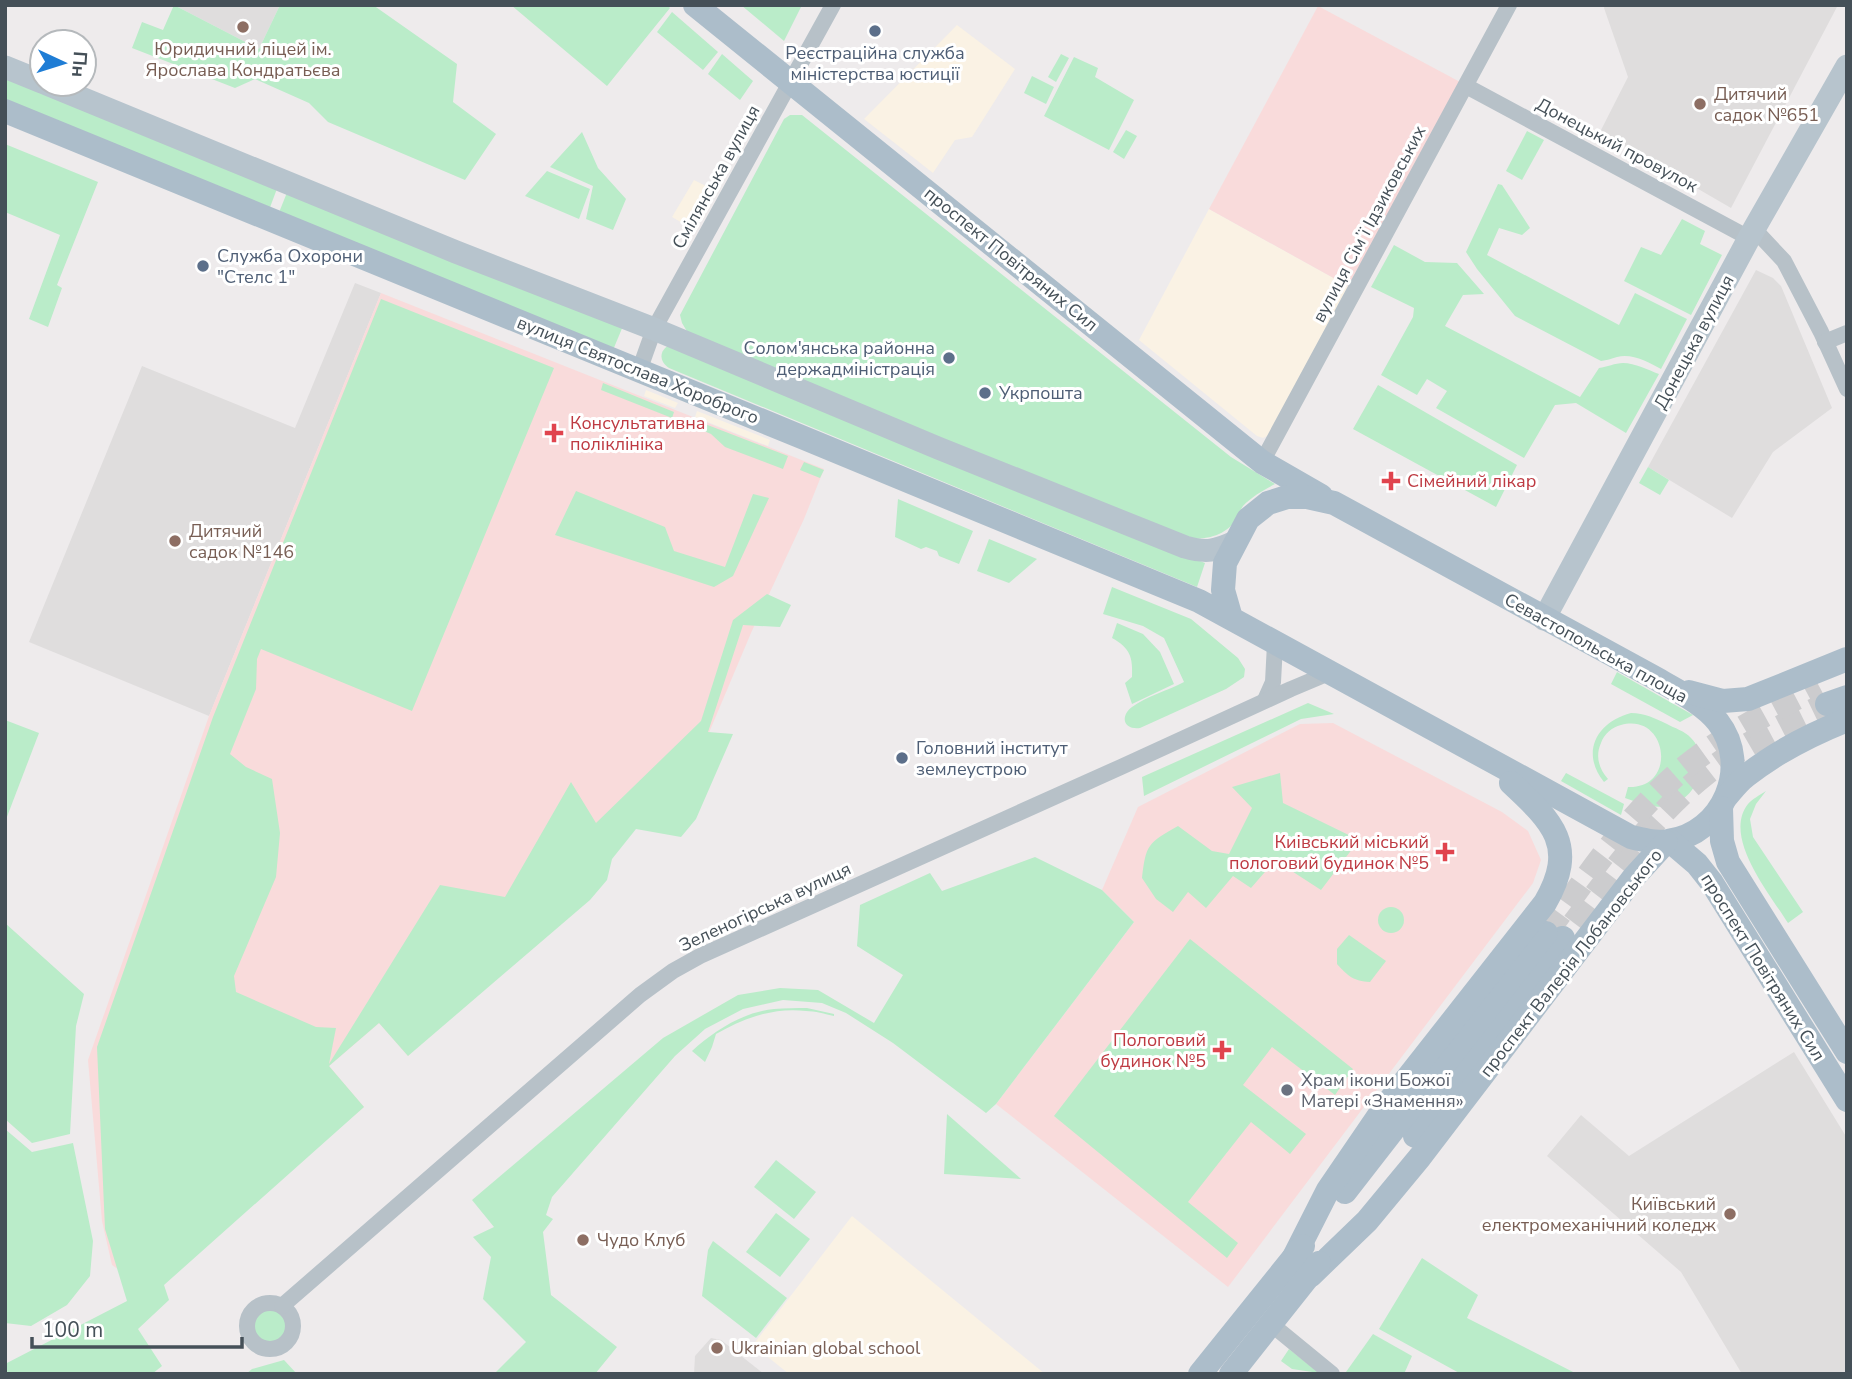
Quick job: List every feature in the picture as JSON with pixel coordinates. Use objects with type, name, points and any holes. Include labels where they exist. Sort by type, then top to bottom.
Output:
[{"type":"main road","name":"проспект Повітряних Сил","points":[[695,5],[1262,462],[1334,503]]},
{"type":"main road","name":"вулиця Святослава Хороброго","points":[[5,111],[1134,574],[1199,601],[1231,618]]},
{"type":"main road","name":"Севастопольська площа","points":[[1231,618],[1223,590],[1225,563],[1248,519],[1268,503],[1287,497],[1334,503],[1698,704],[1718,722],[1727,739],[1732,758],[1732,775],[1724,802]]},
{"type":"main road","points":[[1231,618],[1631,837],[1648,841],[1668,841],[1697,830],[1744,777],[1786,749],[1847,720]]},
{"type":"main road","points":[[1657,679],[1698,695],[1723,701],[1748,699],[1847,659]]},
{"type":"main road","points":[[1831,696],[1847,676]]},
{"type":"main road","name":"проспект Валерія Лобановського","points":[[1231,1374],[1271,1324],[1302,1267],[1328,1190],[1384,1108],[1545,903],[1555,886],[1560,863],[1560,843],[1552,826],[1536,806],[1479,754]]},
{"type":"main road","name":"проспект Повітряних Сил","points":[[1724,802],[1722,841],[1728,862],[1847,1052]]},
{"type":"main road","name":"проспект Повітряних Сил","points":[[1668,841],[1697,864],[1712,883],[1847,1100]]},
{"type":"main road","name":"проспект Валерія Лобановського","points":[[1302,1267],[1367,1221],[1420,1157],[1634,877],[1668,841]]},
{"type":"main road","name":"проспект Валерія Лобановського","points":[[1200,1374],[1302,1267],[1555,935]]},
{"type":"street","name":"Смілянська вулиця","points":[[639,371],[654,328],[833,5]]},
{"type":"street","name":"вулиця Сімʼї Ідзиковських","points":[[1262,462],[1509,5]]},
{"type":"street","name":"Донецька вулиця","points":[[1544,619],[1752,234],[1847,66]]},
{"type":"street","points":[[5,67],[28,76]]},
{"type":"street","name":"Донецький провулок","points":[[1466,86],[1752,234],[1784,261],[1847,389]]},
{"type":"street","points":[[81,98],[456,252],[654,328],[938,448],[1185,547],[1218,550],[1235,542]]},
{"type":"street","points":[[1825,342],[1847,333]]},
{"type":"street","points":[[1265,700],[1273,682],[1275,644]]},
{"type":"street","name":"Зеленогірська вулиця","points":[[282,1306],[619,1013],[673,971],[700,956],[1329,673]]},
{"type":"street","points":[[1271,1324],[1332,1374]]},
{"type":"shaded area","name":"Юридичний ліцей ім. Ярослава Кондратьєва","points":[[174,5],[280,5],[259,49]]},
{"type":"shaded area","name":"Дитячий садок №651","points":[[1605,5],[1838,5],[1731,208],[1600,132],[1628,77]]},
{"type":"shaded area","points":[[1318,6],[1462,83],[1348,286],[1209,209]]},
{"type":"shaded area","points":[[957,25],[1015,69],[972,137],[955,140],[933,173],[864,119]]},
{"type":"shaded area","points":[[694,180],[706,186],[684,224],[672,217]]},
{"type":"shaded area","points":[[1209,209],[1348,286],[1269,435],[1263,438],[1257,436],[1139,340]]},
{"type":"shaded area","points":[[1756,270],[1773,278],[1781,286],[1832,408],[1773,452],[1732,518],[1648,467]]},
{"type":"shaded area","name":"Дитячий садок №146","points":[[355,283],[381,293],[209,716],[29,642],[142,366],[295,428]]},
{"type":"shaded area","points":[[381,293],[824,469],[673,818],[630,820],[408,1056],[379,1023],[329,1066],[364,1107],[149,1291],[112,1265],[102,1221],[88,1060],[209,716]]},
{"type":"shaded area","points":[[646,390],[678,403],[675,408],[644,396]]},
{"type":"shaded area","points":[[697,411],[770,440],[768,446],[695,417]]},
{"type":"shaded area","name":"Пологовий будинок №5","points":[[1333,723],[1502,812],[1528,831],[1541,860],[1533,883],[1228,1287],[996,1104],[1134,922],[1102,890],[1138,807],[1300,724]]},
{"type":"shaded area","name":"Київський електромеханічний коледж","points":[[1794,1052],[1847,1138],[1847,1374],[1742,1374],[1681,1272],[1547,1156],[1581,1115],[1629,1156]]},
{"type":"shaded area","points":[[852,1216],[1045,1374],[789,1374],[753,1345]]},
{"type":"shaded area","name":"Ukrainian global school","points":[[711,1338],[721,1340],[764,1374],[694,1374],[695,1356]]},
{"type":"green space","points":[[174,5],[259,49],[280,5],[373,5],[457,64],[453,102],[496,134],[465,180],[328,122],[309,103],[255,79],[235,88],[132,48],[142,22],[163,30]]},
{"type":"green space","points":[[511,5],[667,5],[670,8],[607,86]]},
{"type":"green space","points":[[741,5],[802,5],[784,41]]},
{"type":"green space","points":[[672,12],[718,52],[703,70],[657,32]]},
{"type":"green space","points":[[722,54],[753,81],[740,100],[708,74]]},
{"type":"green space","points":[[1061,54],[1069,58],[1056,82],[1048,77]]},
{"type":"green space","points":[[1074,57],[1098,68],[1095,77],[1134,100],[1109,150],[1044,116]]},
{"type":"green space","points":[[5,72],[28,82],[28,98],[67,98],[278,186],[269,210],[5,102]]},
{"type":"green space","points":[[1032,76],[1054,87],[1046,104],[1024,93]]},
{"type":"green space","points":[[790,115],[802,115],[1231,457],[1275,484],[1247,502],[1232,525],[1222,533],[1205,538],[1186,539],[688,333],[680,315],[784,119]]},
{"type":"green space","points":[[1126,130],[1137,136],[1124,159],[1113,152]]},
{"type":"green space","points":[[1527,131],[1544,140],[1522,180],[1506,171]]},
{"type":"green space","points":[[582,132],[598,168],[626,199],[613,230],[586,219],[593,186],[550,167]]},
{"type":"green space","points":[[5,144],[98,182],[57,285],[62,288],[48,327],[29,319],[60,235],[5,212]]},
{"type":"green space","points":[[547,171],[590,189],[579,219],[525,196]]},
{"type":"green space","points":[[1498,184],[1502,185],[1530,228],[1522,235],[1499,228],[1487,255],[1619,325],[1635,293],[1687,319],[1661,369],[1628,356],[1601,361],[1515,316],[1466,252]]},
{"type":"green space","points":[[288,190],[623,326],[613,350],[278,215]]},
{"type":"green space","points":[[1682,219],[1705,231],[1700,244],[1722,255],[1691,315],[1624,281],[1641,247],[1661,255]]},
{"type":"green space","points":[[1394,245],[1425,262],[1457,263],[1484,294],[1463,295],[1445,326],[1580,397],[1599,368],[1628,363],[1659,374],[1626,433],[1576,403],[1555,405],[1524,458],[1436,408],[1447,391],[1427,379],[1417,395],[1381,375],[1413,317],[1414,308],[1371,287]]},
{"type":"green space","points":[[381,299],[554,368],[412,711],[261,649],[257,659],[256,689],[230,754],[246,767],[272,779],[280,833],[276,877],[234,976],[236,992],[316,1027],[336,1028],[329,1064],[440,885],[505,897],[571,782],[596,823],[701,721],[733,620],[767,594],[791,605],[780,627],[743,625],[708,732],[733,734],[696,819],[681,837],[636,829],[612,859],[607,880],[590,900],[408,1056],[379,1023],[329,1066],[364,1107],[164,1285],[169,1300],[138,1329],[162,1366],[152,1374],[5,1374],[5,1364],[127,1301],[105,1229],[97,1047],[213,717]]},
{"type":"green space","points":[[669,345],[678,345],[1205,563],[1197,587],[669,368],[663,362],[662,356],[663,350]]},
{"type":"green space","points":[[603,383],[674,412],[672,418],[601,390]]},
{"type":"green space","points":[[1378,385],[1517,465],[1496,507],[1353,429]]},
{"type":"green space","points":[[692,419],[788,456],[783,469],[725,447],[711,434],[690,425]]},
{"type":"green space","points":[[804,462],[824,470],[820,478],[800,470]]},
{"type":"green space","points":[[1648,467],[1669,480],[1660,495],[1639,483]]},
{"type":"green space","points":[[576,491],[665,527],[674,551],[725,567],[753,494],[769,498],[733,576],[714,587],[555,535]]},
{"type":"green space","points":[[898,499],[973,531],[959,564],[939,556],[937,551],[926,547],[921,549],[895,537]]},
{"type":"green space","points":[[989,539],[1037,559],[1009,583],[977,571]]},
{"type":"green space","points":[[1112,587],[1191,619],[1238,658],[1245,669],[1244,677],[1226,689],[1140,728],[1127,725],[1126,714],[1132,707],[1184,682],[1164,638],[1143,626],[1103,614]]},
{"type":"green space","points":[[1117,623],[1143,634],[1160,652],[1174,684],[1132,704],[1125,683],[1132,677],[1131,659],[1127,649],[1112,638]]},
{"type":"green space","points":[[1617,672],[1693,715],[1680,722],[1611,684]]},
{"type":"green space","points":[[1308,703],[1334,714],[1301,719],[1144,796],[1142,777]]},
{"type":"green space","points":[[1631,713],[1649,716],[1679,730],[1689,736],[1698,747],[1701,768],[1698,778],[1694,788],[1678,802],[1656,807],[1625,798],[1628,787],[1644,784],[1655,776],[1660,765],[1661,752],[1657,739],[1649,729],[1637,724],[1621,725],[1606,734],[1598,757],[1600,767],[1608,779],[1604,782],[1597,771],[1593,749],[1601,731],[1619,717]]},
{"type":"green space","points":[[5,720],[39,733],[5,822]]},
{"type":"green space","points":[[1280,773],[1283,803],[1359,840],[1321,890],[1284,866],[1271,865],[1251,888],[1233,876],[1206,908],[1188,892],[1173,912],[1156,899],[1142,878],[1147,851],[1154,841],[1178,826],[1212,851],[1229,854],[1252,808],[1232,787]]},
{"type":"green space","points":[[1566,773],[1624,804],[1621,815],[1561,781]]},
{"type":"green space","points":[[1766,791],[1756,804],[1750,819],[1753,837],[1803,912],[1788,923],[1752,865],[1744,849],[1741,832],[1742,817],[1748,804]]},
{"type":"green space","points":[[1035,857],[1102,890],[1134,922],[996,1104],[986,1113],[893,1043],[846,1013],[822,1003],[783,1000],[743,1009],[705,1029],[675,1056],[552,1197],[546,1215],[553,1219],[543,1232],[551,1295],[617,1347],[595,1374],[494,1374],[526,1342],[483,1299],[491,1257],[473,1237],[494,1227],[472,1200],[663,1038],[738,995],[780,988],[818,990],[874,1023],[903,975],[857,946],[860,905],[930,873],[942,891]]},
{"type":"green space","points":[[1391,907],[1400,911],[1404,920],[1400,929],[1391,933],[1382,929],[1378,920],[1382,911]]},
{"type":"green space","points":[[5,923],[84,994],[76,1026],[70,1134],[32,1143],[5,1119]]},
{"type":"green space","points":[[1349,935],[1386,961],[1370,982],[1351,977],[1337,964],[1337,949]]},
{"type":"green space","points":[[1190,939],[1353,1069],[1335,1095],[1272,1047],[1243,1085],[1306,1134],[1290,1154],[1251,1122],[1188,1202],[1238,1243],[1227,1258],[1054,1116]]},
{"type":"green space","points":[[807,1008],[834,1016],[794,1010],[771,1012],[737,1023],[716,1034],[705,1062],[692,1051],[710,1036],[740,1018],[774,1009]]},
{"type":"green space","points":[[947,1114],[1021,1179],[944,1174]]},
{"type":"green space","points":[[5,1129],[32,1152],[73,1143],[93,1241],[90,1276],[67,1305],[31,1326],[5,1323]]},
{"type":"green space","points":[[776,1160],[816,1192],[794,1219],[754,1187]]},
{"type":"green space","points":[[776,1213],[810,1239],[780,1277],[746,1252]]},
{"type":"green space","points":[[713,1241],[787,1298],[756,1338],[702,1296],[708,1250]]},
{"type":"green space","points":[[1422,1258],[1478,1295],[1467,1318],[1577,1374],[1461,1374],[1379,1329]]},
{"type":"green space","points":[[270,1308],[283,1314],[289,1327],[283,1340],[270,1346],[257,1340],[251,1327],[257,1314]]},
{"type":"green space","points":[[1373,1334],[1412,1356],[1404,1374],[1346,1372]]},
{"type":"green space","points":[[1289,1349],[1319,1373],[1292,1369],[1281,1361]]},
{"type":"green space","points":[[284,1360],[297,1374],[246,1374],[252,1369]]},
{"type":"tunnel","points":[[1546,933],[1610,847],[1663,787],[1715,745],[1819,686]]},
{"type":"tunnel","points":[[1574,923],[1648,830],[1689,788],[1736,752],[1827,704]]},
{"type":"place","name":"Юридичний ліцей ім. Ярослава Кондратьєва","points":[[243,27]]},
{"type":"place","name":"Реєстраційна служба міністерства юстиції","points":[[875,31]]},
{"type":"place","name":"Дитячий садок №651","points":[[1700,104]]},
{"type":"place","name":"Служба Охорони \"Стелс 1\"","points":[[203,266]]},
{"type":"place","name":"Солом'янська районна держадміністрація","points":[[949,358]]},
{"type":"place","name":"Укрпошта","points":[[985,393]]},
{"type":"place","name":"Консультативна поліклініка","points":[[554,433]]},
{"type":"place","name":"Сімейний лікар","points":[[1391,481]]},
{"type":"place","name":"Дитячий садок №146","points":[[175,541]]},
{"type":"place","name":"Головний інститут землеустрою","points":[[902,758]]},
{"type":"place","name":"Киівський міський пологовий будинок №5","points":[[1445,852]]},
{"type":"place","name":"Пологовий будинок №5","points":[[1222,1050]]},
{"type":"place","name":"Храм ікони Божої Матері «Знамення»","points":[[1287,1090]]},
{"type":"place","name":"Київський електромеханічний коледж","points":[[1730,1214]]},
{"type":"place","name":"Чудо Клуб","points":[[583,1240]]},
{"type":"place","name":"Ukrainian global school","points":[[717,1348]]}]
